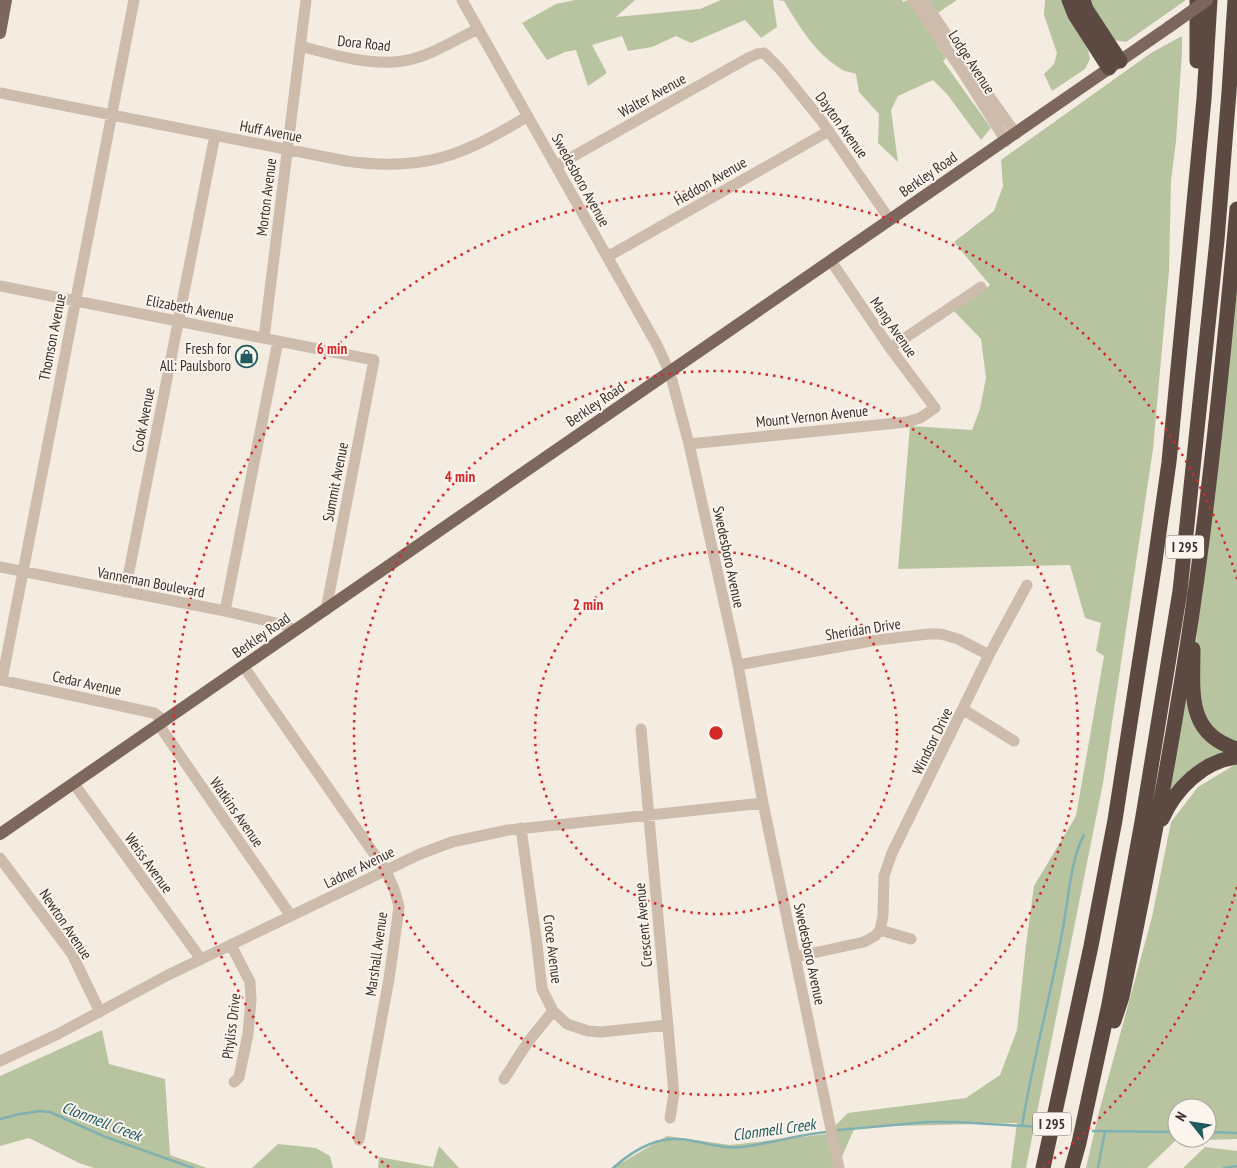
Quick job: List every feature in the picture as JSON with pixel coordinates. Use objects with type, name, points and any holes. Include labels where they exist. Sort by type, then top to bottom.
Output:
[{"type":"highway","points":[[1068,0],[1075,16],[1114,64]]},
{"type":"highway","points":[[1083,0],[1114,64]]},
{"type":"highway","points":[[1169,462],[1162,442],[1197,86],[1197,0]]},
{"type":"highway","name":"I 295","points":[[1043,1168],[1091,946],[1115,820],[1143,645],[1169,462],[1204,99],[1209,0]]},
{"type":"highway","name":"I 295","points":[[1072,1168],[1109,1004],[1143,816],[1180,591],[1216,250],[1235,0]]},
{"type":"highway","points":[[1091,1089],[1122,997],[1155,834],[1192,607],[1220,394],[1237,209]]},
{"type":"highway","points":[[1192,607],[1194,708],[1204,729],[1220,742],[1237,749]]},
{"type":"highway","points":[[1155,834],[1166,808],[1179,790],[1197,774],[1215,764],[1237,757]]},
{"type":"main road","points":[[0,32],[6,0]]},
{"type":"main road","name":"Berkley Road","points":[[0,834],[1209,0]]},
{"type":"street","name":"Thomson Avenue","points":[[1,680],[134,0]]},
{"type":"street","name":"Morton Avenue","points":[[264,338],[306,0]]},
{"type":"street","name":"Swedesboro Avenue","points":[[462,0],[657,345],[670,372],[689,444],[738,665],[763,803],[839,1168]]},
{"type":"street","name":"Lodge Avenue","points":[[913,0],[964,74],[1011,137]]},
{"type":"street","name":"Lodge Avenue","points":[[923,0],[1011,137]]},
{"type":"street","name":"Dora Road","points":[[300,46],[330,54],[378,62],[403,61],[421,56],[478,29]]},
{"type":"street","name":"Dayton Avenue","points":[[764,53],[779,68],[829,131],[890,220]]},
{"type":"street","name":"Walter Avenue","points":[[556,166],[748,58],[764,53]]},
{"type":"street","name":"Huff Avenue","points":[[0,93],[358,163],[382,165],[414,164],[461,152],[487,140],[528,116]]},
{"type":"street","name":"Heddon Avenue","points":[[607,257],[829,131]]},
{"type":"street","name":"Cook Avenue","points":[[125,592],[215,135]]},
{"type":"street","name":"Mang Avenue","points":[[831,261],[890,348],[935,408]]},
{"type":"street","name":"Elizabeth Avenue","points":[[0,286],[374,360]]},
{"type":"street","points":[[890,348],[981,287]]},
{"type":"street","points":[[224,611],[278,341]]},
{"type":"street","name":"Summit Avenue","points":[[326,610],[374,360]]},
{"type":"street","name":"Mount Vernon Avenue","points":[[689,444],[907,422],[920,418],[935,408]]},
{"type":"street","name":"Vanneman Boulevard","points":[[0,567],[224,611],[284,624],[296,630]]},
{"type":"street","name":"Windsor Drive","points":[[880,930],[883,916],[884,876],[888,865],[989,655],[1027,585]]},
{"type":"street","name":"Sheridan Drive","points":[[738,665],[877,640],[928,634],[942,634],[958,639],[989,655]]},
{"type":"street","name":"Marshall Avenue","points":[[244,667],[386,871],[399,906],[389,979],[359,1140]]},
{"type":"street","name":"Cedar Avenue","points":[[1,680],[154,713],[162,723]]},
{"type":"street","points":[[964,710],[1014,741]]},
{"type":"street","name":"Watkins Avenue","points":[[162,723],[291,916]]},
{"type":"street","name":"Crescent Avenue","points":[[641,729],[674,1094],[670,1118]]},
{"type":"street","name":"Weiss Avenue","points":[[74,784],[201,959]]},
{"type":"street","name":"Ladner Avenue","points":[[0,1061],[100,1012],[201,959],[420,854],[452,842],[521,828],[763,803]]},
{"type":"street","name":"Croce Avenue","points":[[521,828],[542,989],[553,1011],[567,1024],[588,1031],[602,1032],[667,1025]]},
{"type":"street","name":"Newton Avenue","points":[[0,858],[72,954],[100,1012]]},
{"type":"street","points":[[795,956],[864,942],[875,936],[880,930],[911,939]]},
{"type":"street","name":"Phyliss Drive","points":[[230,945],[250,982],[251,1000],[248,1034],[239,1077],[234,1082]]},
{"type":"street","points":[[504,1079],[528,1042],[553,1011]]},
{"type":"green space","points":[[575,0],[635,0],[616,17],[700,9],[721,0],[773,0],[777,27],[761,38],[745,20],[691,43],[676,36],[652,47],[628,51],[622,36],[592,45],[607,73],[588,86],[576,50],[565,52],[547,60],[522,23],[556,4]]},
{"type":"green space","points":[[778,0],[902,0],[903,2],[908,0],[946,58],[943,61],[991,128],[981,140],[947,94],[933,80],[898,96],[891,110],[898,162],[878,143],[879,114],[859,92],[856,74],[843,70],[823,55],[802,29],[784,1]]},
{"type":"green space","points":[[927,0],[957,0],[936,14]]},
{"type":"green space","points":[[1045,0],[1063,0],[1088,50],[1090,59],[1085,69],[1052,91],[1044,74],[1054,64],[1057,53],[1044,15]]},
{"type":"green space","points":[[1088,0],[1186,0],[1126,42],[1114,40]]},
{"type":"green space","points":[[1182,36],[1176,141],[1171,181],[1169,271],[1153,449],[1103,783],[1026,1168],[1011,1168],[1017,1123],[855,1127],[837,1168],[613,1168],[667,1136],[730,1145],[827,1134],[848,1113],[966,1098],[1000,1075],[1017,1030],[1034,886],[1076,816],[1104,656],[1096,651],[1101,623],[1085,618],[1070,565],[898,569],[910,426],[972,430],[980,409],[986,378],[981,339],[954,311],[990,285],[954,242],[994,211],[1003,186],[1001,160],[1151,53]]},
{"type":"green space","points":[[1237,248],[1237,744],[1226,742],[1205,721],[1195,658],[1200,590]]},
{"type":"green space","points":[[1186,680],[1201,735],[1230,753],[1202,763],[1170,791]]},
{"type":"green space","points":[[1237,764],[1237,1139],[1217,1140],[1217,1098],[1167,1098],[1168,1148],[1147,1168],[1086,1168],[1099,1112],[1152,917],[1171,822],[1198,787]]},
{"type":"green space","points":[[102,1030],[109,1064],[165,1079],[170,1155],[207,1168],[94,1168],[79,1163],[29,1138],[0,1146],[0,1076]]},
{"type":"green space","points":[[278,1144],[316,1148],[330,1156],[333,1168],[252,1168]]},
{"type":"green space","points":[[439,1146],[459,1168],[378,1168],[379,1157],[433,1167]]},
{"type":"green space","points":[[1204,1148],[1237,1151],[1237,1168],[1183,1168]]},
{"type":"waterway","points":[[1022,1126],[1063,928],[1073,867],[1084,835]]},
{"type":"waterway","name":"Clonmell Creek","points":[[0,1119],[40,1111],[50,1112],[103,1136],[193,1168]]},
{"type":"waterway","name":"Clonmell Creek","points":[[838,1130],[927,1122],[1039,1127]]},
{"type":"waterway","name":"Clonmell Creek","points":[[1093,1131],[1167,1132]]},
{"type":"waterway","points":[[1098,1168],[1105,1131]]},
{"type":"waterway","name":"Clonmell Creek","points":[[613,1168],[640,1148],[670,1139],[681,1139],[718,1146],[743,1147],[826,1132]]},
{"type":"waterway","name":"Clonmell Creek","points":[[1217,1132],[1237,1133]]},
{"type":"waterway","points":[[1224,1168],[1237,1166]]},
{"type":"place","name":"Fresh for All: Paulsboro","points":[[247,357]]}]
